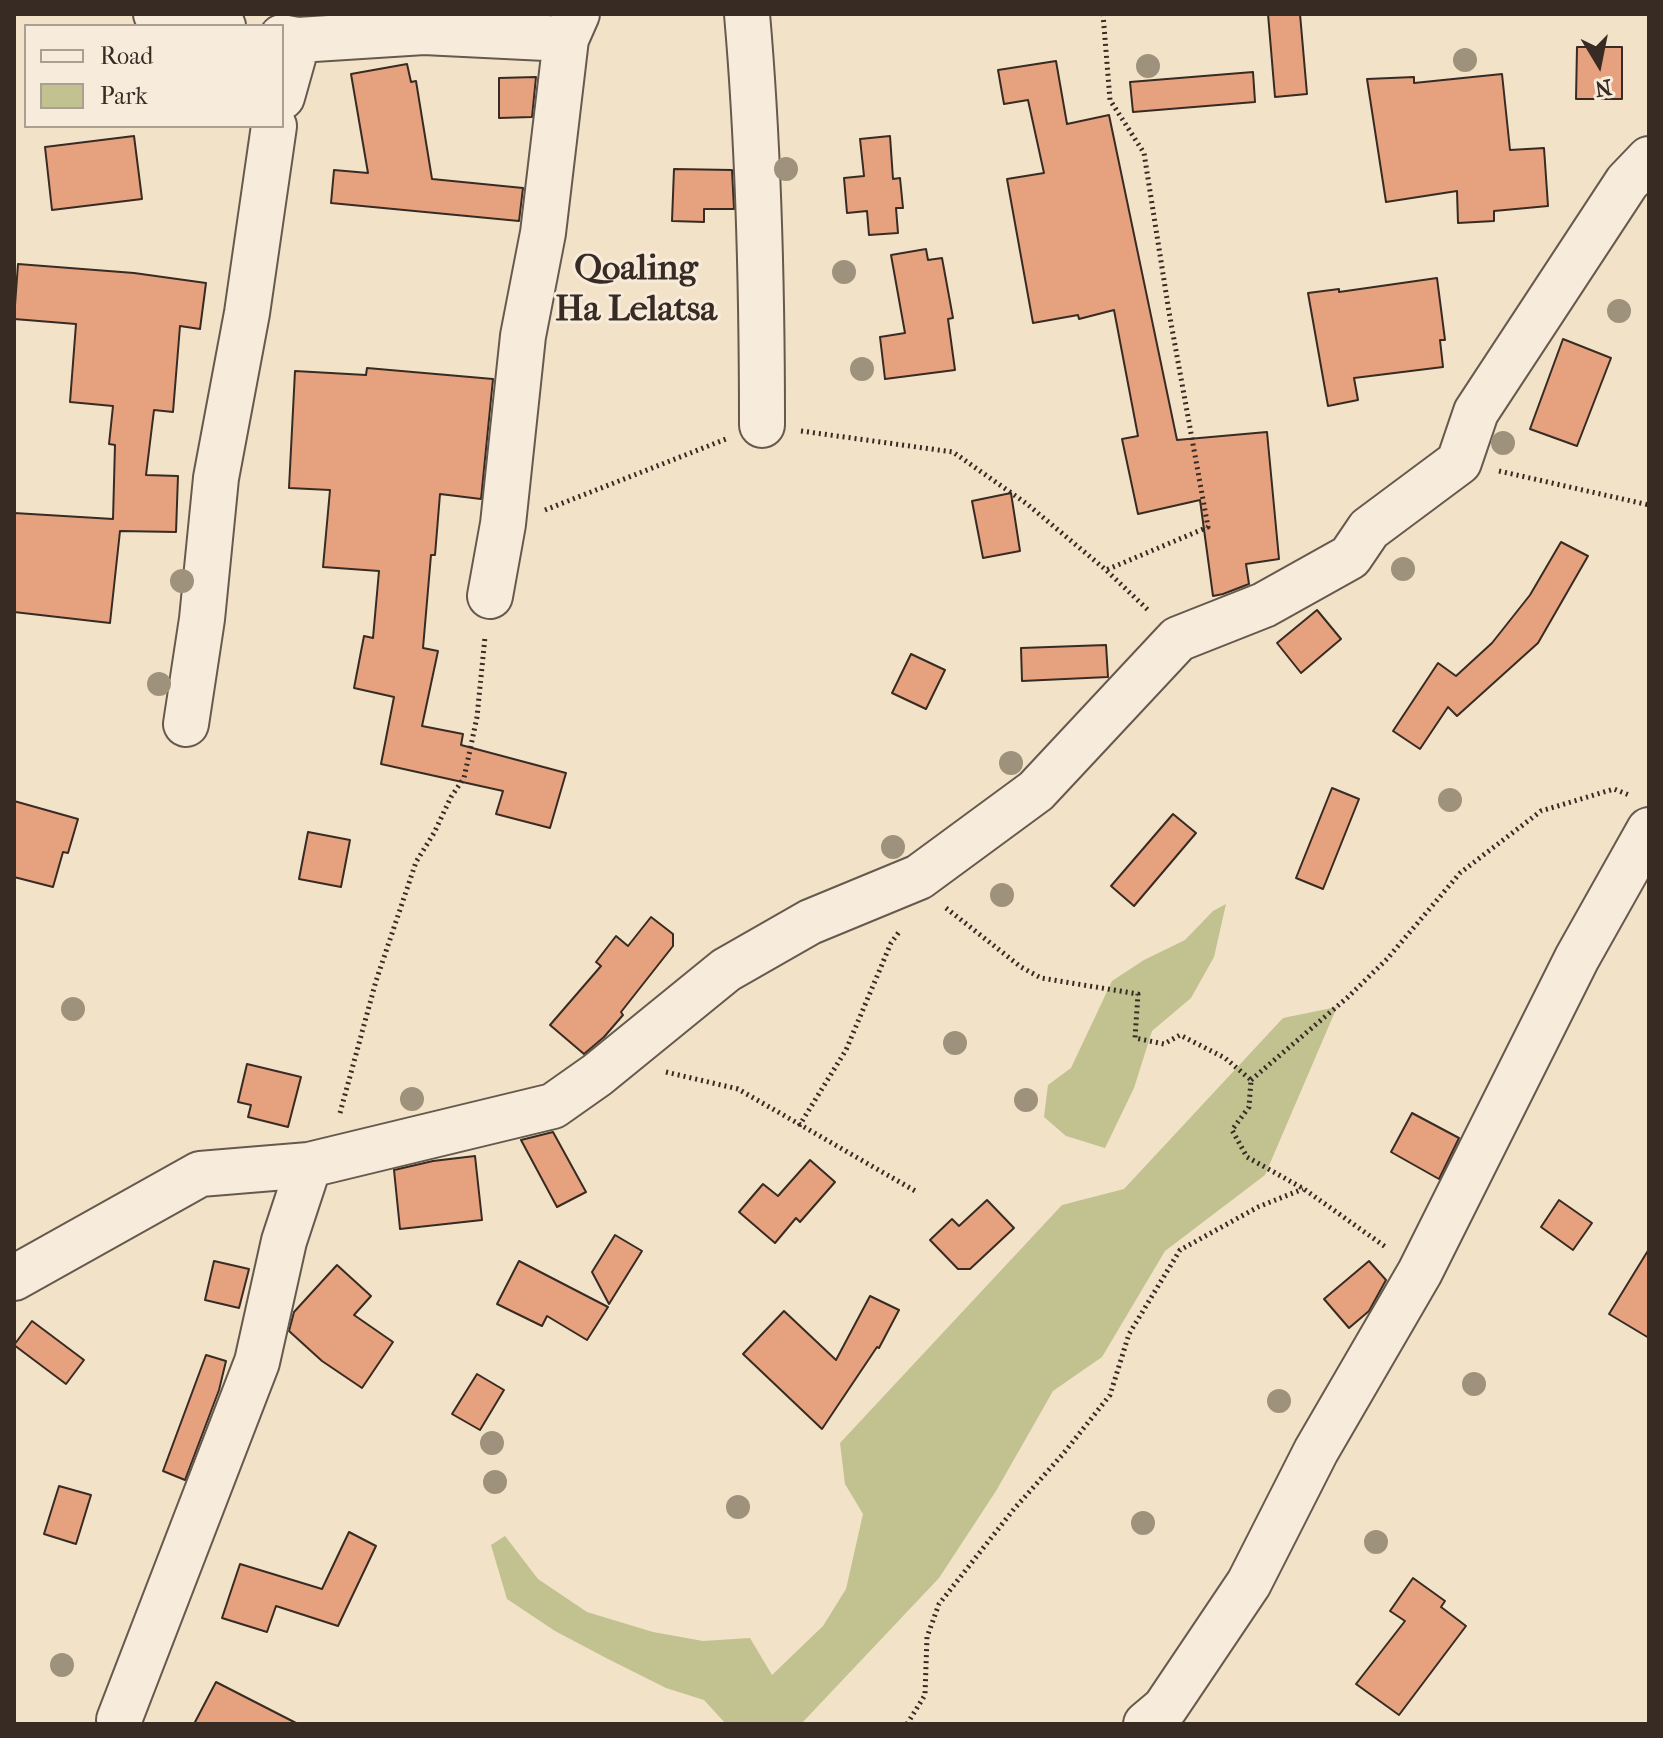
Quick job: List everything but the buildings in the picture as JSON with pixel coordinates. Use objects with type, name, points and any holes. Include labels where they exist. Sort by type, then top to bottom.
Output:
[{"type":"street","points":[[156,14],[212,24]]},
{"type":"street","points":[[747,14],[756,124],[762,297],[762,425]]},
{"type":"street","points":[[284,82],[290,38],[571,27],[543,233],[523,336],[503,524],[490,596]]},
{"type":"street","points":[[186,724],[202,619],[216,478],[247,313],[274,128]]},
{"type":"street","points":[[14,1278],[200,1174],[309,1165],[553,1106],[597,1075],[726,970],[810,922],[919,877],[1036,791],[1178,639],[1264,605],[1350,557],[1369,529],[1459,462],[1476,412],[1627,182],[1649,159]]},
{"type":"street","points":[[1146,1724],[1165,1708],[1249,1583],[1316,1451],[1420,1272],[1577,958],[1643,814]]},
{"type":"street","points":[[119,1720],[257,1362],[284,1241],[309,1165]]},
{"type":"path","points":[[1103,14],[1110,100],[1144,153],[1208,527],[1106,570]]},
{"type":"path","points":[[503,524],[571,501],[762,425],[953,452],[1027,504],[1106,570],[1178,639]]},
{"type":"path","points":[[1459,462],[1649,505]]},
{"type":"path","points":[[309,1165],[339,1116],[376,981],[416,862],[464,778],[477,717],[490,596]]},
{"type":"path","points":[[1420,1272],[1304,1189],[1247,1157],[1232,1130],[1249,1107],[1251,1080],[1348,997],[1387,959],[1460,873],[1541,811],[1614,789],[1643,814]]},
{"type":"path","points":[[939,902],[1021,967],[1041,978],[1138,994],[1135,1038],[1164,1044],[1180,1035],[1225,1058],[1251,1080]]},
{"type":"path","points":[[799,1126],[846,1050],[891,943],[900,931]]},
{"type":"path","points":[[597,1075],[666,1072],[738,1089],[917,1192]]},
{"type":"path","points":[[907,1724],[925,1695],[927,1637],[939,1604],[1110,1395],[1129,1334],[1180,1250],[1258,1207],[1304,1189]]},
{"type":"green space","points":[[1226,904],[1214,957],[1191,998],[1152,1031],[1134,1088],[1105,1148],[1066,1136],[1044,1117],[1048,1085],[1071,1068],[1112,981],[1144,960],[1185,940],[1213,911]]},
{"type":"green space","points":[[1337,1007],[1265,1175],[1165,1251],[1102,1357],[1053,1391],[996,1491],[939,1578],[801,1724],[726,1724],[704,1700],[666,1688],[608,1659],[555,1631],[507,1599],[491,1545],[505,1536],[538,1579],[587,1612],[653,1632],[703,1641],[750,1638],[772,1675],[823,1626],[846,1589],[863,1514],[845,1484],[840,1443],[1062,1205],[1124,1189],[1283,1018]]},
{"type":"district","name":"Qoaling Ha Lelatsa","points":[[636,290]]}]
